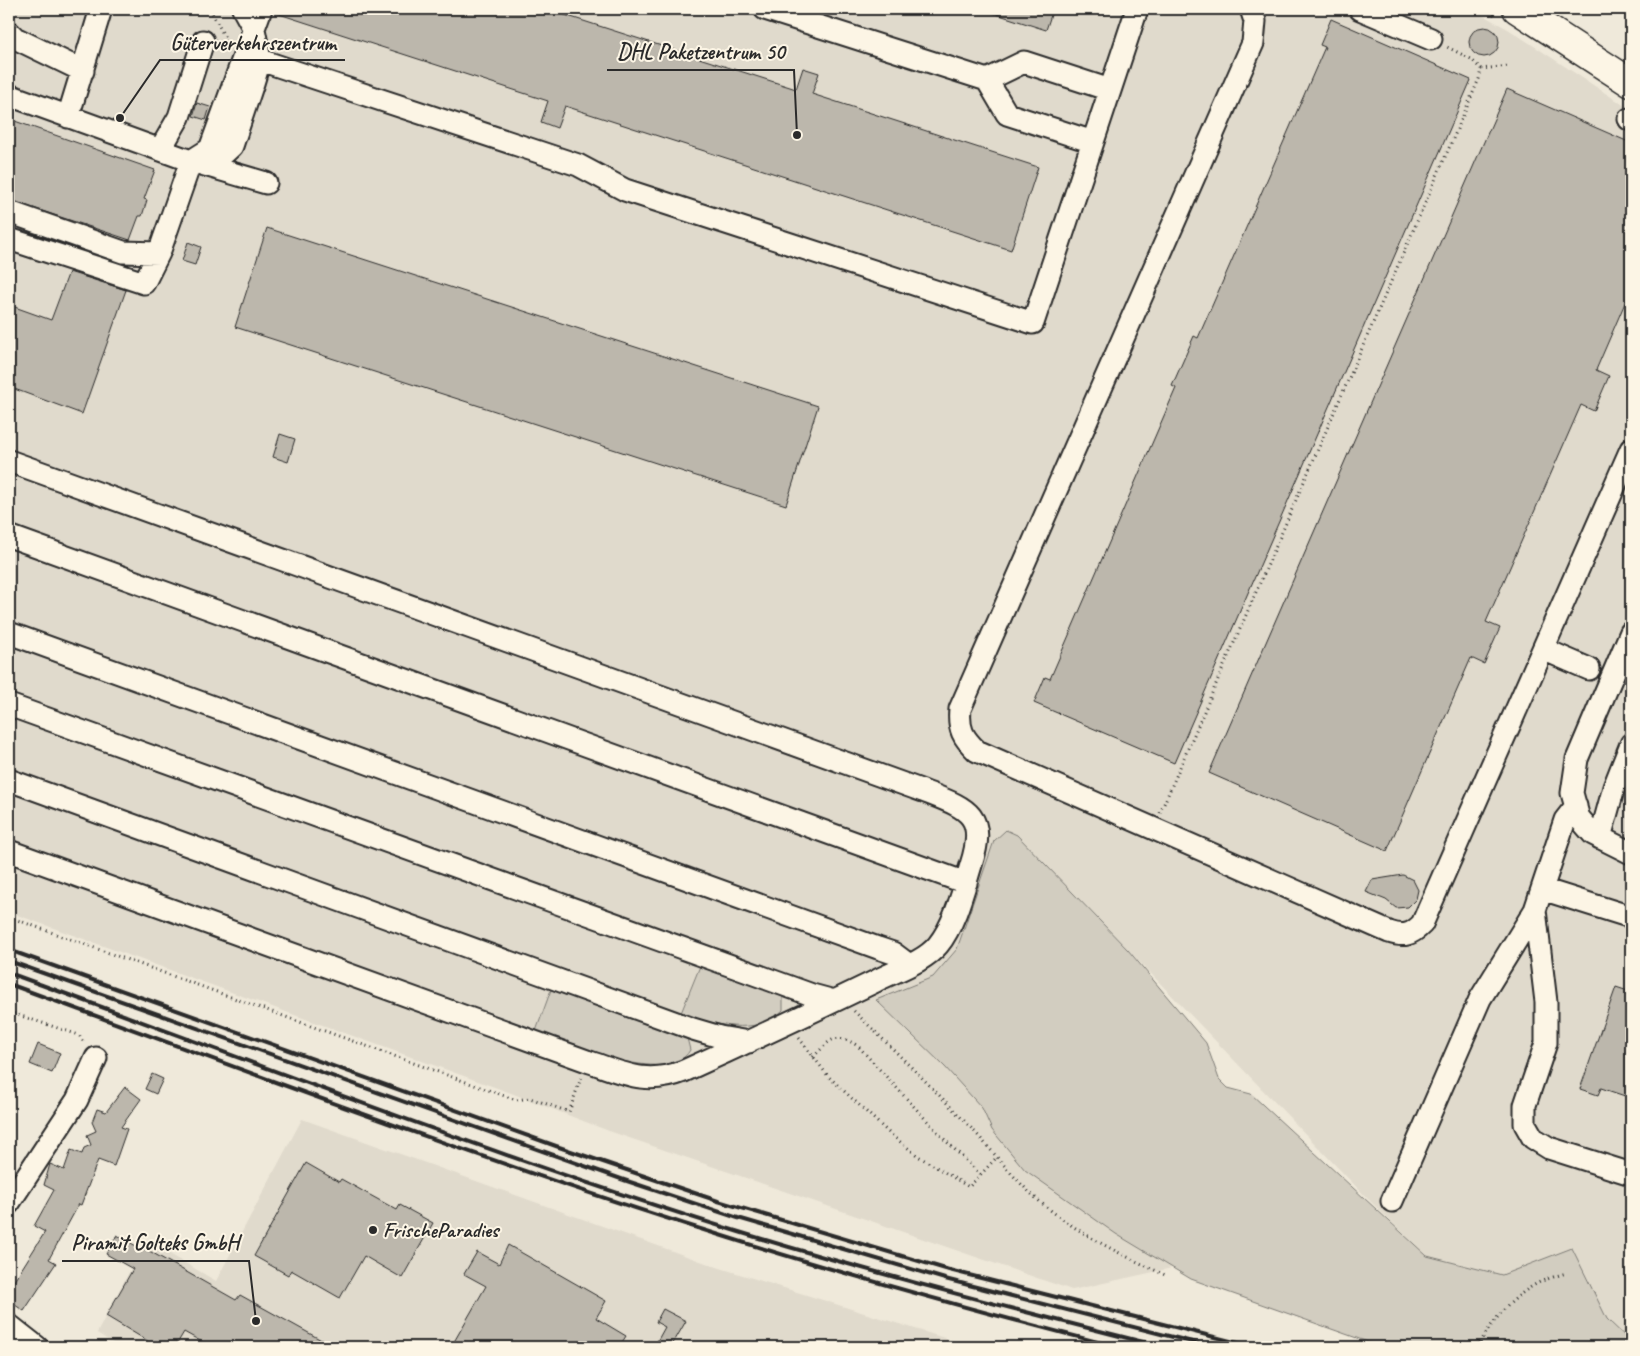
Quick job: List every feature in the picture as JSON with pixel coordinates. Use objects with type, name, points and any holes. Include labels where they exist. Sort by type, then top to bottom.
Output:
[{"type":"main road","points":[[1516,9],[1631,83]]},
{"type":"street","points":[[68,117],[83,72],[100,9]]},
{"type":"street","points":[[191,161],[219,158],[232,146],[260,60],[254,29],[243,9]]},
{"type":"street","points":[[9,239],[144,283],[159,253],[191,161],[210,148],[240,60],[261,9]]},
{"type":"street","points":[[764,9],[987,80],[1007,114],[1092,142]]},
{"type":"street","points":[[260,60],[578,165],[625,190],[1033,323],[1137,9]]},
{"type":"street","points":[[1360,9],[1431,39]]},
{"type":"street","points":[[1255,13],[1252,43],[960,709],[958,726],[965,740],[976,752],[1389,932],[1402,936],[1413,933],[1422,924],[1631,449]]},
{"type":"street","points":[[9,32],[15,38],[83,72]]},
{"type":"street","points":[[160,150],[179,117],[203,41]]},
{"type":"street","points":[[987,80],[1024,62],[1110,90]]},
{"type":"street","points":[[9,95],[191,161],[266,183]]},
{"type":"street","points":[[9,212],[123,252],[159,253]]},
{"type":"street","points":[[9,461],[958,805],[970,815],[978,829],[978,846],[966,883],[948,929],[938,946],[930,953],[748,1042],[677,1074],[656,1079],[634,1077],[587,1061],[9,852]]},
{"type":"street","points":[[9,536],[966,883]]},
{"type":"street","points":[[1631,632],[1577,759],[1572,793],[1579,818],[1593,834],[1631,853]]},
{"type":"street","points":[[9,633],[893,953],[909,964]]},
{"type":"street","points":[[1543,649],[1589,669]]},
{"type":"street","points":[[9,705],[812,995],[838,999]]},
{"type":"street","points":[[1600,838],[1614,787],[1631,744]]},
{"type":"street","points":[[9,780],[693,1029],[720,1037],[748,1042]]},
{"type":"street","points":[[1392,1201],[1480,999],[1535,910],[1565,820],[1576,806]]},
{"type":"street","points":[[1542,889],[1631,917]]},
{"type":"street","points":[[1535,910],[1546,1002],[1546,1043],[1524,1105],[1525,1124],[1533,1138],[1549,1148],[1631,1174]]},
{"type":"street","points":[[9,1203],[77,1100],[96,1058]]},
{"type":"street","points":[[9,1325],[37,1347]]},
{"type":"path","points":[[210,9],[224,36],[226,49],[224,57]]},
{"type":"path","points":[[1431,39],[1471,59],[1481,69]]},
{"type":"path","points":[[1481,69],[1509,66]]},
{"type":"path","points":[[1153,829],[1360,356],[1479,79],[1481,69]]},
{"type":"path","points":[[9,917],[516,1100],[530,1098],[569,1112],[587,1061]]},
{"type":"path","points":[[838,999],[997,1157],[1018,1184],[1050,1211],[1117,1252],[1165,1275]]},
{"type":"path","points":[[9,1012],[79,1035],[96,1058]]},
{"type":"path","points":[[791,1022],[802,1044],[828,1076],[889,1133],[918,1156],[969,1187],[997,1157]]},
{"type":"path","points":[[813,1057],[828,1043],[837,1038],[845,1037],[858,1046],[943,1138],[980,1174]]},
{"type":"path","points":[[1478,1347],[1496,1318],[1512,1303],[1537,1283],[1566,1273]]},
{"type":"shaded area","points":[[9,9],[1471,9],[1508,29],[1631,110],[1631,1336],[1540,1312],[1502,1275],[1427,1256],[1368,1199],[1074,894],[1208,1260],[1072,1290],[609,1131],[511,1093],[9,912]]},
{"type":"shaded area","points":[[1006,830],[1017,835],[1128,950],[1206,1043],[1219,1079],[1228,1088],[1251,1094],[1427,1256],[1502,1275],[1572,1248],[1607,1319],[1631,1342],[1631,1347],[1382,1347],[1191,1279],[1116,1234],[1025,1170],[992,1130],[982,1108],[945,1067],[876,1000],[933,977],[957,949],[994,841]]},
{"type":"shaded area","points":[[700,966],[779,994],[783,998],[783,1010],[772,1019],[760,1024],[747,1026],[720,1024],[681,1013]]},
{"type":"shaded area","points":[[552,987],[681,1034],[687,1038],[690,1050],[678,1061],[661,1065],[640,1064],[592,1052],[536,1031]]},
{"type":"shaded area","points":[[302,1119],[717,1267],[973,1347],[119,1347],[97,1333],[146,1240],[216,1281]]},
{"type":"building","points":[[273,9],[546,9],[796,89],[803,68],[819,73],[812,94],[1038,167],[1011,250],[565,106],[557,128],[541,122],[548,101],[273,12]]},
{"type":"building","points":[[988,9],[1053,9],[1046,30],[987,11]]},
{"type":"building","points":[[1331,19],[1471,80],[1174,763],[1034,703],[1045,677],[1050,679],[1176,388],[1172,386],[1194,336],[1198,338],[1325,47],[1320,45]]},
{"type":"building","points":[[1484,27],[1495,31],[1499,42],[1495,53],[1484,57],[1473,53],[1469,42],[1473,31]]},
{"type":"building","points":[[1507,89],[1631,143],[1631,289],[1596,370],[1609,376],[1594,411],[1581,405],[1486,622],[1500,628],[1484,664],[1471,658],[1387,851],[1209,773]]},
{"type":"building","points":[[197,103],[210,107],[206,120],[193,116]]},
{"type":"building","points":[[9,119],[155,170],[144,199],[147,200],[142,216],[139,216],[130,240],[9,200]]},
{"type":"building","points":[[267,228],[818,406],[786,505],[235,327]]},
{"type":"building","points":[[188,242],[201,247],[195,265],[182,261]]},
{"type":"building","points":[[69,272],[126,290],[82,414],[9,387],[9,305],[51,320]]},
{"type":"building","points":[[280,434],[295,439],[288,462],[273,457]]},
{"type":"building","points":[[1403,875],[1413,880],[1418,890],[1416,899],[1408,907],[1396,908],[1386,900],[1366,892],[1372,880]]},
{"type":"building","points":[[1616,987],[1631,992],[1631,1098],[1601,1088],[1598,1095],[1580,1089]]},
{"type":"building","points":[[38,1044],[60,1053],[52,1073],[30,1064]]},
{"type":"building","points":[[152,1074],[163,1079],[156,1094],[145,1089]]},
{"type":"building","points":[[125,1087],[141,1099],[121,1127],[127,1129],[114,1166],[98,1160],[81,1205],[79,1204],[49,1259],[56,1263],[24,1311],[9,1301],[9,1289],[45,1232],[34,1226],[54,1190],[44,1185],[50,1164],[64,1170],[71,1150],[82,1154],[84,1148],[91,1145],[87,1135],[96,1131],[92,1122],[97,1109],[106,1112]]},
{"type":"building","name":"FrischeParadies","points":[[306,1163],[339,1182],[341,1179],[397,1210],[400,1205],[433,1223],[402,1278],[364,1256],[340,1298],[291,1270],[288,1275],[254,1256]]},
{"type":"building","points":[[117,1235],[143,1250],[144,1248],[236,1300],[240,1295],[334,1347],[211,1347],[184,1332],[175,1347],[149,1347],[151,1343],[106,1316],[133,1269],[106,1254]]},
{"type":"building","points":[[508,1245],[606,1301],[596,1318],[626,1336],[619,1347],[451,1347],[486,1286],[464,1274],[477,1252],[499,1264]]},
{"type":"building","points":[[663,1309],[686,1321],[671,1347],[654,1347],[665,1327],[656,1322]]},
{"type":"railway","points":[[9,950],[556,1146],[718,1201],[949,1270],[1254,1347]]},
{"type":"railway","points":[[9,961],[624,1180],[738,1218],[945,1279],[1212,1347]]},
{"type":"railway","points":[[9,973],[372,1107],[647,1203],[897,1278],[1163,1347]]},
{"type":"railway","points":[[9,984],[358,1112],[622,1204],[862,1278],[1117,1347]]},
{"type":"place","name":"Güterverkehrszentrum","points":[[120,118]]},
{"type":"place","name":"DHL Paketzentrum 50","points":[[797,135]]},
{"type":"place","name":"FrischeParadies","points":[[373,1230]]},
{"type":"place","name":"Piramit Golteks GmbH","points":[[256,1321]]}]
